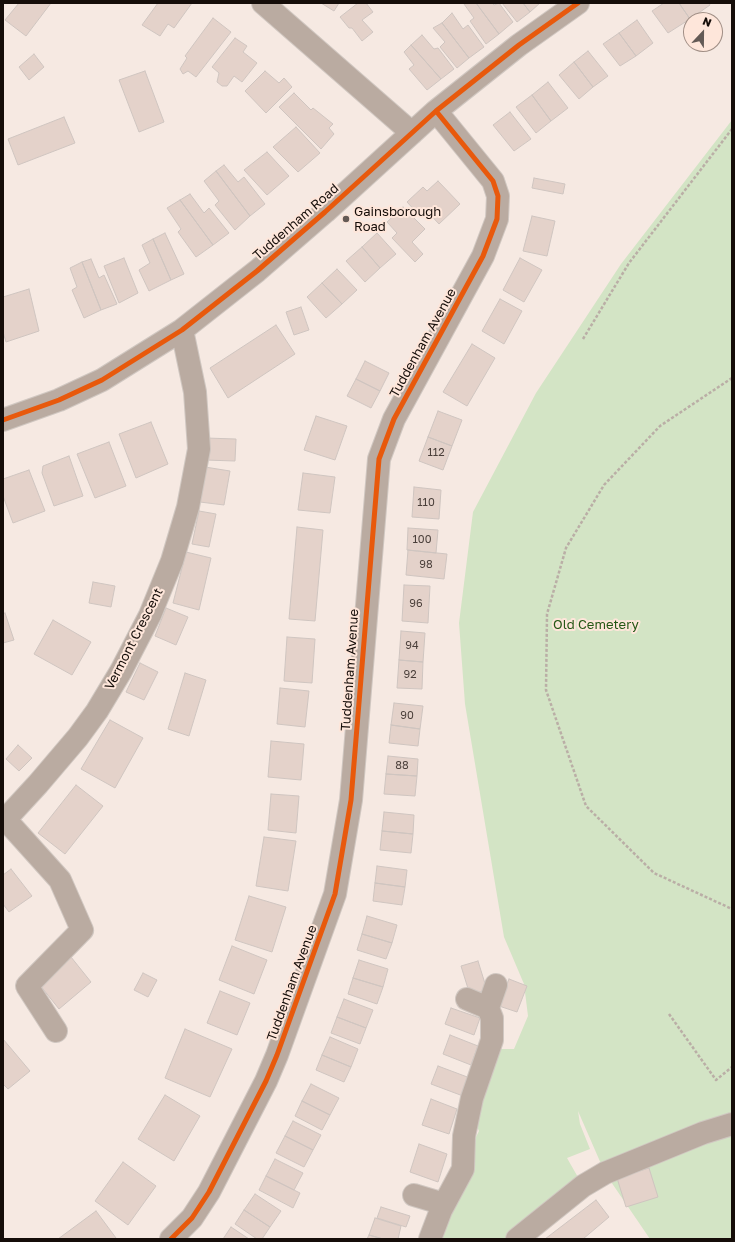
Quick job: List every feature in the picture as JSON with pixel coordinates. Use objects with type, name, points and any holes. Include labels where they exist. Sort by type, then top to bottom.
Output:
[{"type":"street","points":[[263,3],[412,133]]},
{"type":"street","name":"Tuddenham Road","points":[[3,420],[59,400],[96,383],[182,330],[257,271],[325,212],[436,110],[519,45],[578,3]]},
{"type":"street","name":"Tuddenham Avenue","points":[[171,1239],[192,1218],[209,1192],[266,1081],[285,1033],[335,894],[351,800],[379,458],[394,419],[483,256],[497,219],[498,196],[493,181],[436,110]]},
{"type":"street","name":"Vermont Crescent","points":[[4,821],[78,737],[97,711],[121,671],[150,615],[172,561],[188,507],[199,449],[195,392],[182,330]]},
{"type":"street","points":[[4,821],[60,880],[82,930],[27,986],[56,1031]]},
{"type":"street","points":[[430,1239],[444,1204],[462,1169],[464,1136],[472,1098],[492,1040],[492,1018],[488,1008],[496,985]]},
{"type":"street","points":[[467,999],[488,1008]]},
{"type":"street","points":[[517,1239],[583,1186],[604,1173],[703,1133],[732,1124]]},
{"type":"street","points":[[414,1194],[444,1204]]},
{"type":"path","points":[[583,339],[629,264],[732,129]]},
{"type":"path","points":[[732,378],[660,426],[604,485],[566,548],[547,614],[546,690],[586,806],[654,872],[732,909]]},
{"type":"path","points":[[669,1014],[716,1080],[732,1067]]},
{"type":"green space","name":"Old Cemetery","points":[[732,120],[732,1239],[650,1239],[605,1173],[578,1111],[580,1124],[590,1149],[567,1158],[583,1186],[517,1239],[425,1239],[479,1131],[475,1122],[498,1049],[514,1049],[528,1016],[524,984],[504,937],[465,704],[459,623],[473,512],[536,393],[621,264]]},
{"type":"building","points":[[19,3],[51,3],[26,36],[5,20]]},
{"type":"building","points":[[158,3],[192,3],[174,28],[168,24],[160,36],[142,25]]},
{"type":"building","points":[[321,3],[339,3],[334,11]]},
{"type":"building","points":[[358,3],[366,3],[373,12],[362,20],[373,32],[362,41],[352,28],[349,28],[340,17]]},
{"type":"building","points":[[476,3],[499,34],[486,44],[470,21],[474,18],[464,4]]},
{"type":"building","points":[[476,3],[492,3],[494,5],[499,3],[513,22],[499,34]]},
{"type":"building","points":[[502,3],[523,3],[530,12],[517,22]]},
{"type":"building","points":[[523,3],[540,3],[530,12]]},
{"type":"building","points":[[664,3],[679,3],[685,12],[683,12],[683,23],[668,33],[652,11]]},
{"type":"building","points":[[679,3],[709,3],[710,5],[700,12],[685,12]]},
{"type":"building","points":[[452,13],[463,29],[468,25],[484,47],[469,58],[442,23]]},
{"type":"building","points":[[213,18],[231,32],[196,77],[188,71],[183,74],[180,69],[187,58],[185,56]]},
{"type":"building","points":[[637,20],[653,43],[636,56],[619,33]]},
{"type":"building","points":[[442,23],[469,58],[457,68],[440,47],[445,42],[433,28]]},
{"type":"building","points":[[619,33],[636,56],[620,66],[603,44]]},
{"type":"building","points":[[422,35],[434,49],[438,48],[454,69],[441,79],[411,45]]},
{"type":"building","points":[[235,38],[247,46],[243,52],[257,63],[242,82],[234,76],[227,86],[222,86],[217,82],[219,73],[212,67]]},
{"type":"building","points":[[411,45],[441,79],[427,90],[409,69],[414,65],[404,52]]},
{"type":"building","points":[[588,51],[608,76],[593,87],[574,62]]},
{"type":"building","points":[[34,54],[44,67],[29,80],[19,67]]},
{"type":"building","points":[[574,62],[593,87],[579,99],[559,75]]},
{"type":"building","points":[[145,71],[164,122],[139,132],[119,80]]},
{"type":"building","points":[[265,71],[279,83],[284,78],[292,87],[266,113],[245,91]]},
{"type":"building","points":[[548,82],[568,108],[551,121],[532,95]]},
{"type":"building","points":[[294,93],[311,110],[313,108],[333,124],[329,128],[334,134],[321,149],[279,107]]},
{"type":"building","points":[[532,95],[551,121],[536,133],[516,107]]},
{"type":"building","points":[[510,112],[531,139],[514,151],[493,125]]},
{"type":"building","points":[[64,117],[75,143],[18,165],[8,139]]},
{"type":"building","points":[[296,127],[320,153],[298,172],[273,147]]},
{"type":"building","points":[[267,152],[289,176],[267,195],[244,170]]},
{"type":"building","points":[[224,165],[238,182],[244,177],[265,204],[250,216],[216,171]]},
{"type":"building","points":[[216,171],[250,216],[235,230],[215,205],[219,201],[204,181]]},
{"type":"building","points":[[534,178],[565,184],[563,194],[532,188]]},
{"type":"building","points":[[438,181],[460,204],[439,224],[425,209],[419,215],[407,202],[423,187],[427,191]]},
{"type":"building","points":[[190,194],[204,213],[209,208],[229,233],[213,245],[180,200]]},
{"type":"building","points":[[180,200],[213,245],[196,257],[178,232],[181,229],[167,208]]},
{"type":"building","points":[[403,207],[425,229],[412,242],[423,254],[415,262],[392,238],[397,233],[387,222]]},
{"type":"building","points":[[532,216],[555,221],[547,256],[523,251]]},
{"type":"building","points":[[165,233],[184,274],[171,280],[153,239]]},
{"type":"building","points":[[377,233],[396,254],[380,268],[362,247]]},
{"type":"building","points":[[153,239],[171,280],[149,291],[139,270],[150,263],[142,245]]},
{"type":"building","points":[[362,247],[380,268],[365,282],[346,261]]},
{"type":"building","points":[[124,258],[138,293],[119,303],[104,266]]},
{"type":"building","points":[[520,258],[542,270],[524,302],[503,290]]},
{"type":"building","points":[[91,259],[99,278],[104,275],[117,304],[101,310],[82,262]]},
{"type":"building","points":[[82,262],[101,310],[84,318],[72,290],[77,287],[70,268]]},
{"type":"building","points":[[337,269],[357,290],[342,304],[322,283]]},
{"type":"building","points":[[322,283],[342,304],[326,318],[307,297]]},
{"type":"building","points":[[29,289],[39,331],[6,342],[3,332],[3,297]]},
{"type":"building","points":[[500,299],[522,311],[504,344],[482,331]]},
{"type":"building","points":[[301,307],[309,330],[294,335],[286,312]]},
{"type":"building","points":[[276,325],[295,354],[228,398],[210,368]]},
{"type":"building","points":[[472,344],[495,358],[467,406],[443,392]]},
{"type":"building","points":[[365,361],[389,373],[380,391],[356,379]]},
{"type":"building","points":[[356,379],[380,391],[371,408],[347,396]]},
{"type":"building","points":[[438,411],[462,420],[452,446],[428,437]]},
{"type":"building","points":[[316,416],[347,426],[335,460],[304,450]]},
{"type":"building","points":[[151,422],[168,464],[136,478],[119,434]]},
{"type":"building","points":[[428,437],[452,446],[443,470],[419,461]]},
{"type":"building","points":[[206,438],[236,439],[235,461],[205,460]]},
{"type":"building","points":[[109,442],[126,486],[95,498],[77,454]]},
{"type":"building","points":[[69,456],[83,496],[54,506],[42,473],[43,466]]},
{"type":"building","points":[[205,467],[230,471],[224,505],[200,502]]},
{"type":"building","points":[[29,470],[45,511],[13,523],[3,496],[3,479]]},
{"type":"building","points":[[303,473],[335,477],[330,513],[298,510]]},
{"type":"building","points":[[414,487],[441,490],[439,519],[412,517]]},
{"type":"building","points":[[199,511],[216,514],[209,547],[192,544]]},
{"type":"building","points":[[297,527],[323,530],[315,621],[289,619]]},
{"type":"building","points":[[408,528],[438,530],[436,553],[407,550]]},
{"type":"building","points":[[408,550],[447,554],[444,579],[406,575]]},
{"type":"building","points":[[186,552],[211,558],[199,610],[173,603]]},
{"type":"building","points":[[93,582],[115,586],[111,607],[89,603]]},
{"type":"building","points":[[404,585],[430,586],[428,623],[402,621]]},
{"type":"building","points":[[166,608],[188,617],[176,645],[155,636]]},
{"type":"building","points":[[5,613],[14,640],[3,643],[3,614]]},
{"type":"building","points":[[53,620],[91,642],[72,675],[34,654]]},
{"type":"building","points":[[401,631],[425,633],[423,662],[399,660]]},
{"type":"building","points":[[287,637],[315,639],[312,683],[284,681]]},
{"type":"building","points":[[399,660],[423,662],[422,689],[397,688]]},
{"type":"building","points":[[140,663],[158,672],[144,700],[126,692]]},
{"type":"building","points":[[185,673],[206,680],[189,736],[168,729]]},
{"type":"building","points":[[280,688],[309,691],[305,727],[277,724]]},
{"type":"building","points":[[394,703],[423,706],[420,729],[391,725]]},
{"type":"building","points":[[110,720],[143,738],[115,788],[81,769]]},
{"type":"building","points":[[391,725],[420,729],[418,746],[389,743]]},
{"type":"building","points":[[271,741],[304,744],[301,780],[268,777]]},
{"type":"building","points":[[18,745],[32,758],[19,771],[6,759]]},
{"type":"building","points":[[388,756],[418,759],[417,776],[386,774]]},
{"type":"building","points":[[386,774],[417,776],[415,796],[384,794]]},
{"type":"building","points":[[76,785],[103,806],[65,854],[38,833]]},
{"type":"building","points":[[271,794],[299,796],[296,833],[268,830]]},
{"type":"building","points":[[384,812],[414,815],[413,834],[382,831]]},
{"type":"building","points":[[382,831],[413,834],[411,853],[380,850]]},
{"type":"building","points":[[264,837],[296,841],[288,891],[256,886]]},
{"type":"building","points":[[377,866],[407,870],[405,887],[375,883]]},
{"type":"building","points":[[11,869],[32,896],[9,912],[3,904],[3,875]]},
{"type":"building","points":[[375,883],[405,887],[402,905],[373,901]]},
{"type":"building","points":[[249,896],[286,907],[272,952],[235,940]]},
{"type":"building","points":[[367,916],[397,925],[392,943],[362,934]]},
{"type":"building","points":[[362,934],[392,943],[386,959],[357,950]]},
{"type":"building","points":[[232,946],[267,960],[254,994],[219,980]]},
{"type":"building","points":[[71,957],[91,982],[59,1009],[39,984]]},
{"type":"building","points":[[359,960],[388,969],[383,987],[353,978]]},
{"type":"building","points":[[478,961],[487,990],[470,995],[461,966]]},
{"type":"building","points":[[143,973],[157,980],[148,997],[134,990]]},
{"type":"building","points":[[353,978],[383,987],[377,1004],[348,994]]},
{"type":"building","points":[[509,979],[527,986],[517,1012],[499,1006]]},
{"type":"building","points":[[220,991],[250,1003],[237,1035],[207,1023]]},
{"type":"building","points":[[344,999],[373,1010],[366,1028],[337,1017]]},
{"type":"building","points":[[451,1008],[480,1018],[474,1035],[445,1024]]},
{"type":"building","points":[[337,1017],[366,1028],[360,1044],[331,1033]]},
{"type":"building","points":[[185,1029],[232,1049],[210,1097],[165,1078]]},
{"type":"building","points":[[450,1035],[478,1046],[471,1065],[443,1054]]},
{"type":"building","points":[[330,1037],[358,1049],[351,1067],[322,1055]]},
{"type":"building","points":[[3,1039],[30,1071],[8,1089],[3,1084]]},
{"type":"building","points":[[322,1055],[351,1067],[344,1082],[316,1070]]},
{"type":"building","points":[[438,1066],[470,1078],[463,1096],[431,1084]]},
{"type":"building","points":[[311,1084],[339,1098],[330,1115],[302,1101]]},
{"type":"building","points":[[165,1095],[200,1116],[174,1161],[138,1139]]},
{"type":"building","points":[[431,1099],[457,1109],[449,1134],[422,1125]]},
{"type":"building","points":[[302,1101],[330,1115],[322,1130],[295,1116]]},
{"type":"building","points":[[293,1121],[321,1135],[313,1150],[285,1136]]},
{"type":"building","points":[[285,1136],[313,1150],[304,1167],[276,1153]]},
{"type":"building","points":[[419,1144],[447,1154],[438,1182],[410,1172]]},
{"type":"building","points":[[275,1159],[303,1173],[294,1190],[266,1176]]},
{"type":"building","points":[[123,1162],[156,1186],[128,1225],[95,1201]]},
{"type":"building","points":[[649,1168],[658,1197],[626,1207],[617,1178]]},
{"type":"building","points":[[266,1176],[300,1193],[293,1208],[259,1190]]},
{"type":"building","points":[[255,1194],[281,1211],[270,1227],[244,1210]]},
{"type":"building","points":[[596,1200],[609,1217],[583,1239],[545,1239]]},
{"type":"building","points":[[381,1207],[410,1216],[406,1227],[377,1218]]},
{"type":"building","points":[[244,1210],[270,1227],[262,1239],[257,1239],[235,1224]]},
{"type":"building","points":[[96,1211],[116,1238],[115,1239],[58,1239]]},
{"type":"building","points":[[375,1218],[401,1226],[398,1239],[383,1239],[369,1235]]},
{"type":"building","points":[[231,1227],[249,1239],[223,1239]]},
{"type":"building","points":[[369,1235],[383,1239],[367,1239]]},
{"type":"cycle path","points":[[3,420],[59,400],[102,380],[182,330],[257,271],[325,212],[436,111],[519,45],[578,3]]},
{"type":"cycle path","points":[[171,1239],[192,1218],[209,1192],[266,1081],[277,1055],[335,894],[351,800],[379,459],[394,419],[483,256],[497,219],[498,196],[493,181],[436,111]]},
{"type":"place","name":"Gainsborough Road","points":[[346,219]]}]
